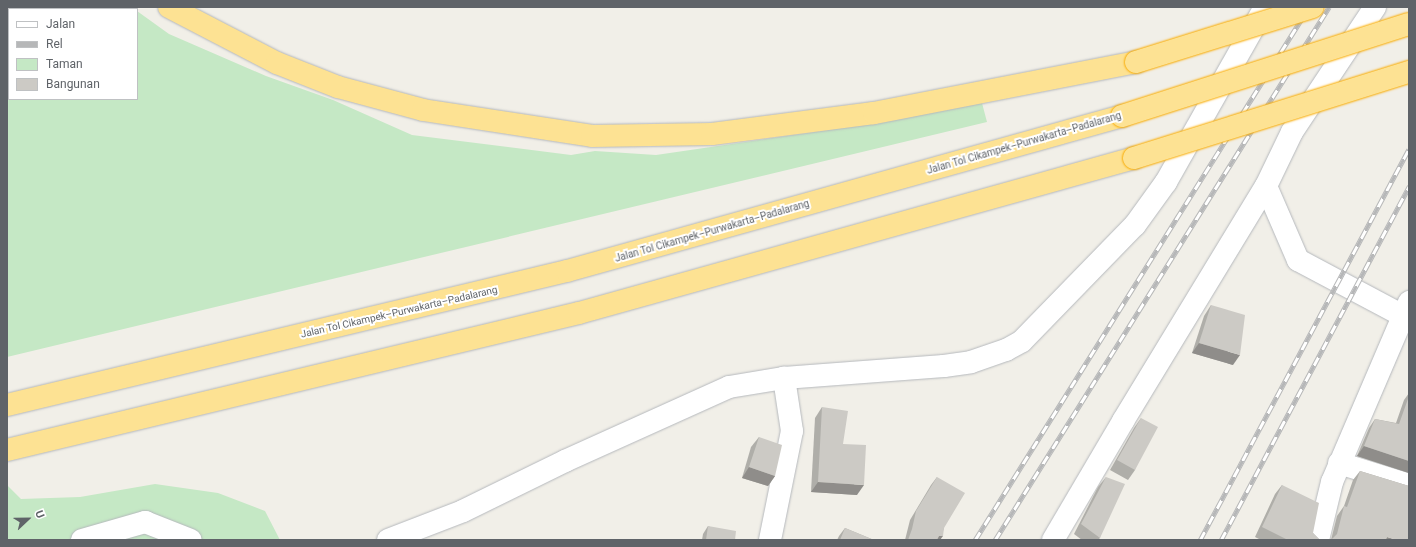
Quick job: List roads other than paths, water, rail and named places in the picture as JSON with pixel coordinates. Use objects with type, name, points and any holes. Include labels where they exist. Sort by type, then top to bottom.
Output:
[{"type":"highway","points":[[169,7],[277,63],[338,87],[423,110],[592,136],[712,134],[874,113],[1136,62],[1313,7]]},
{"type":"highway","name":"Jalan Tol Cikampek–Purwakarta–Padalarang","points":[[7,405],[567,271],[1122,116],[1409,24]]},
{"type":"highway","points":[[7,450],[579,313],[1134,158],[1409,72]]},
{"type":"street","points":[[388,540],[463,511],[565,461],[729,387],[784,378],[944,366],[971,362],[1006,350],[1022,341],[1135,225],[1166,182],[1265,7]]},
{"type":"street","points":[[1054,540],[1123,421],[1266,186],[1292,132],[1375,7]]},
{"type":"street","points":[[1266,186],[1298,260],[1407,313],[1339,463],[1327,496],[1318,540]]},
{"type":"street","points":[[770,540],[792,431],[784,378]]},
{"type":"street","points":[[1339,463],[1409,485]]},
{"type":"street","points":[[82,540],[145,522],[192,540]]},
{"type":"railway","points":[[975,540],[1309,7]]},
{"type":"railway","points":[[995,540],[1329,7]]},
{"type":"railway","points":[[1200,540],[1409,149]]},
{"type":"railway","points":[[1221,540],[1409,186]]}]
